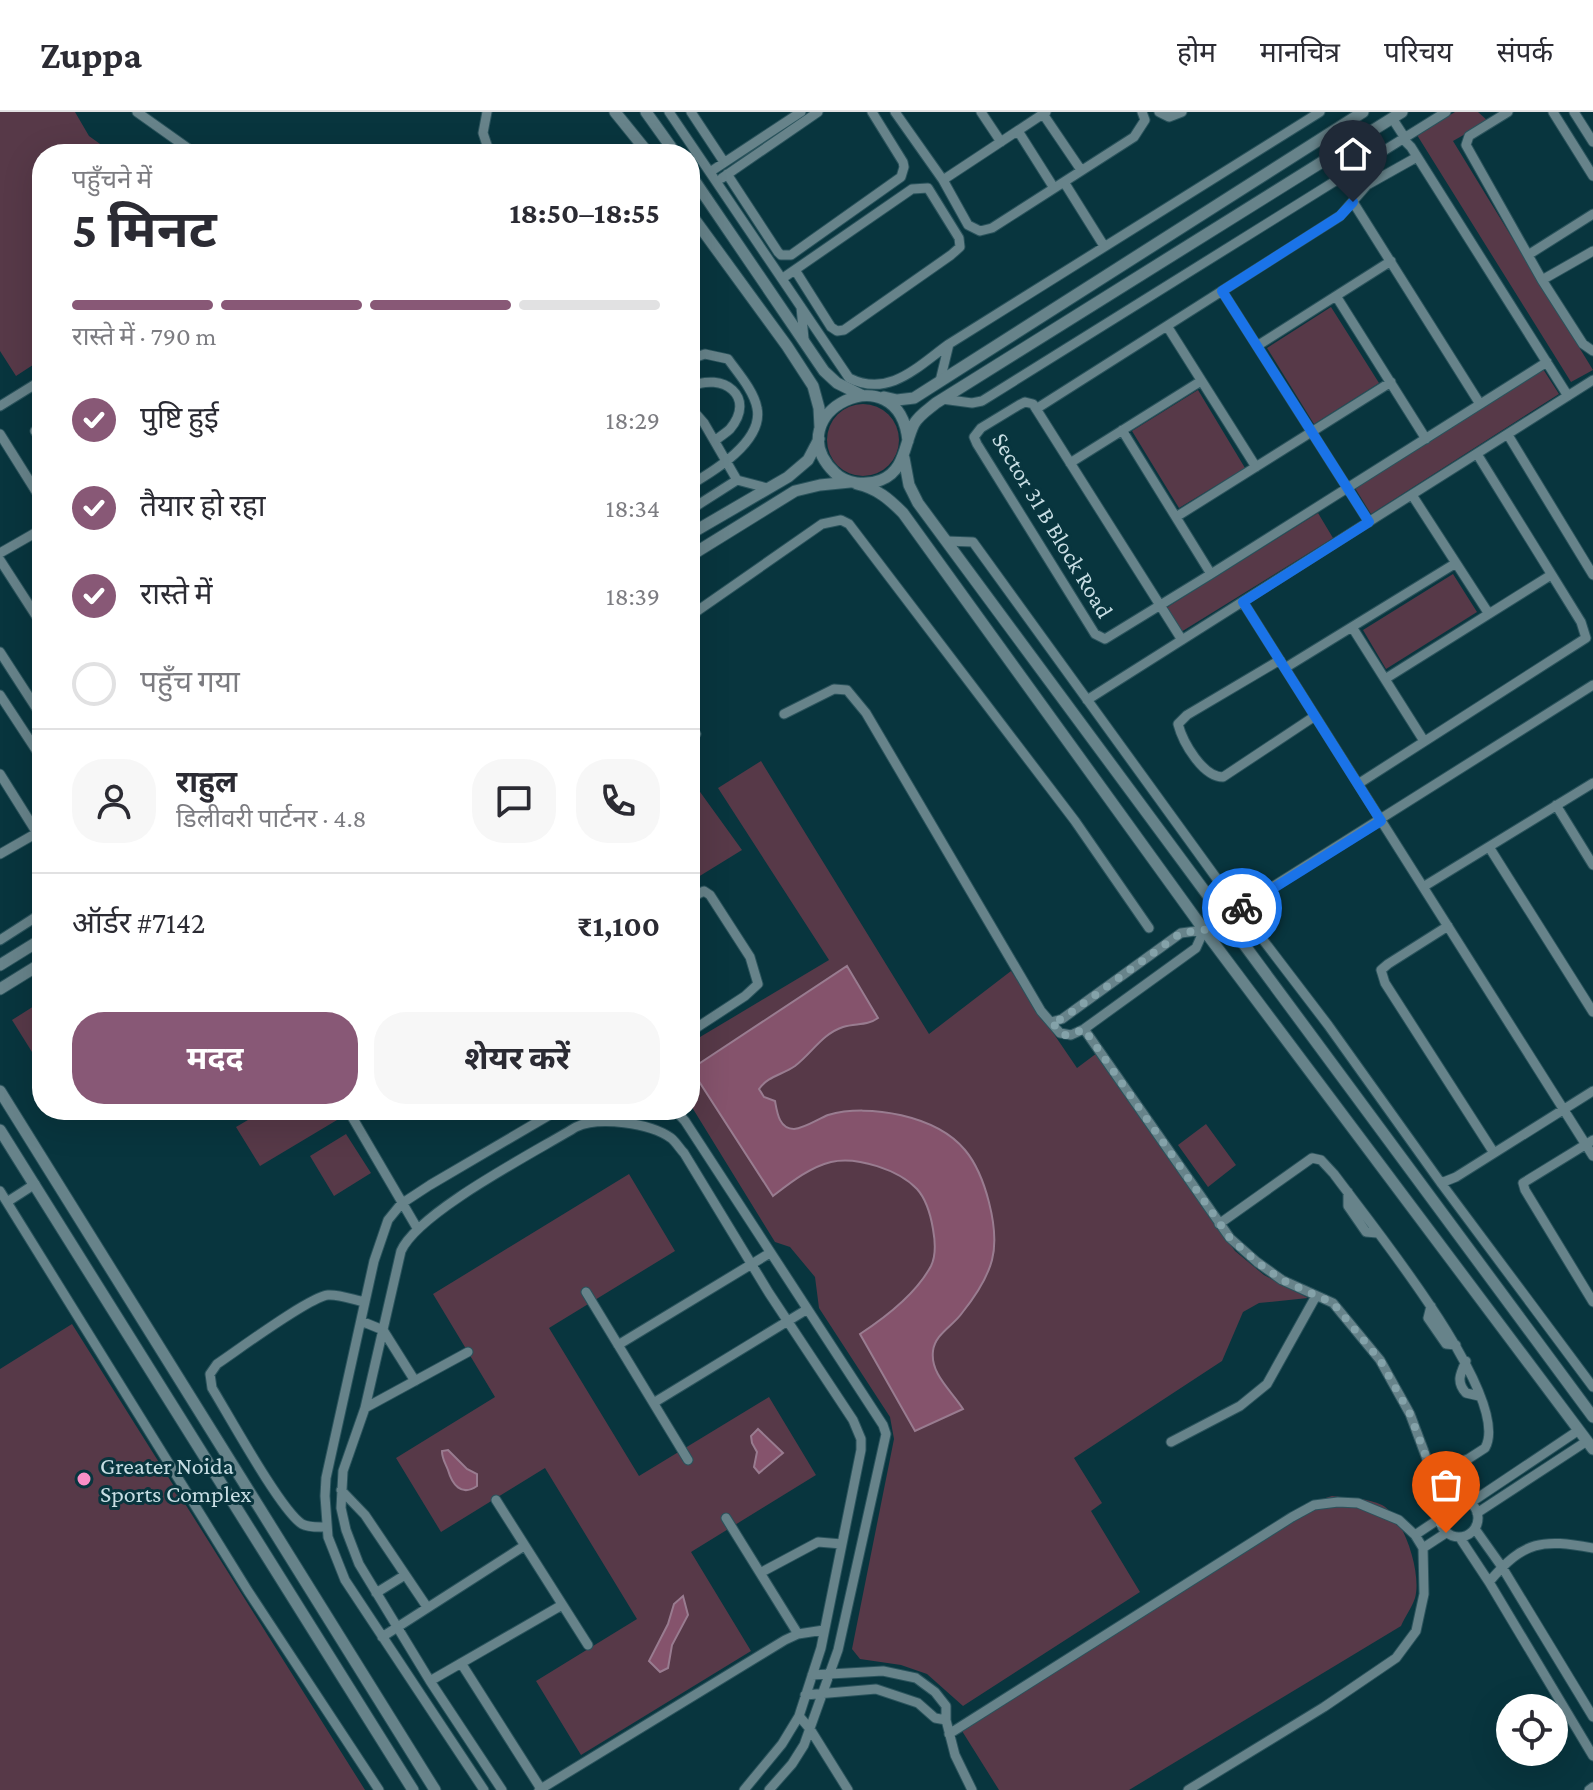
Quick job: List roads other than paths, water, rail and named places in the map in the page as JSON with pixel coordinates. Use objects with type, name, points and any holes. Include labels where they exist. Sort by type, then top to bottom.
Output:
[{"type":"street","points":[[137,112],[182,144]]},
{"type":"street","points":[[487,112],[483,133],[487,144]]},
{"type":"street","points":[[615,112],[641,144]]},
{"type":"street","points":[[646,112],[669,144]]},
{"type":"street","points":[[669,112],[691,144]]},
{"type":"street","points":[[691,112],[724,162]]},
{"type":"street","points":[[710,172],[801,112]]},
{"type":"street","points":[[717,182],[818,112]]},
{"type":"street","points":[[727,174],[778,252],[791,255],[901,177],[903,162],[872,112]]},
{"type":"street","points":[[895,112],[943,180],[968,225],[980,231],[992,228],[1134,137],[1145,120],[1142,112]]},
{"type":"street","points":[[981,112],[1001,142]]},
{"type":"street","points":[[1159,112],[1169,117],[1182,112]]},
{"type":"street","points":[[700,157],[849,378],[864,386],[883,386],[902,377],[949,344],[1320,112]]},
{"type":"street","points":[[700,528],[788,477],[808,460],[828,412],[839,402],[866,395],[897,400],[914,398],[1363,112]]},
{"type":"street","points":[[942,399],[972,403],[982,401],[1446,112]]},
{"type":"street","points":[[1485,112],[1492,121]]},
{"type":"street","points":[[1506,112],[1469,136],[1466,145],[1542,280],[1583,344],[1593,351]]},
{"type":"street","points":[[1553,112],[1593,176]]},
{"type":"street","points":[[1574,112],[1593,142]]},
{"type":"street","points":[[943,180],[1044,113],[1081,170]]},
{"type":"street","points":[[700,550],[795,491],[820,485],[881,480],[904,458],[916,420],[942,399],[1397,115],[1405,138],[1568,396]]},
{"type":"street","points":[[1018,131],[1104,246]]},
{"type":"street","name":"Sector 31 B Block Road","points":[[1036,409],[1340,216],[1367,185],[1417,157]]},
{"type":"street","points":[[783,278],[912,189],[921,186],[928,188],[959,238],[960,247],[951,255],[844,330],[837,331],[831,327],[795,270]]},
{"type":"street","points":[[700,188],[830,377],[894,407],[904,422],[908,441]]},
{"type":"street","points":[[1353,202],[1480,404]]},
{"type":"street","points":[[1528,255],[1593,214]]},
{"type":"street","points":[[700,227],[813,386],[819,408],[823,459],[837,475],[873,488],[903,513],[1204,930],[1590,1445],[1477,1513]]},
{"type":"street","points":[[1542,280],[1593,251]]},
{"type":"street","points":[[1257,346],[1391,261]]},
{"type":"street","points":[[1222,291],[1369,522]]},
{"type":"street","points":[[1336,296],[1426,439]]},
{"type":"street","points":[[801,304],[804,339]]},
{"type":"street","points":[[1167,326],[1256,467]]},
{"type":"street","points":[[940,381],[949,344]]},
{"type":"street","points":[[700,356],[728,359],[757,404],[758,415],[755,428],[743,445],[700,478]]},
{"type":"street","name":"Sector 31 B Block Road","points":[[1182,640],[1159,606],[1036,409],[1030,402],[1019,405],[981,428],[974,437],[1095,634],[1105,639],[1159,606],[1211,574],[1547,362]]},
{"type":"street","points":[[1087,700],[1593,380]]},
{"type":"street","points":[[700,382],[717,381],[729,385],[736,393],[737,416],[730,428],[715,441]]},
{"type":"street","name":"Sector 31 B Block Road","points":[[1070,463],[1201,381]]},
{"type":"street","points":[[1176,517],[1391,382]]},
{"type":"street","points":[[0,406],[32,386]]},
{"type":"street","points":[[700,418],[737,480],[767,488]]},
{"type":"street","points":[[1122,430],[1211,574]]},
{"type":"street","points":[[0,434],[32,485]]},
{"type":"street","points":[[1508,435],[1593,575]]},
{"type":"street","points":[[1358,784],[1586,638],[1581,622],[1477,454]]},
{"type":"street","points":[[904,458],[909,485],[918,503],[1593,1417]]},
{"type":"street","points":[[700,504],[737,480]]},
{"type":"street","points":[[1412,495],[1489,614]]},
{"type":"street","points":[[700,609],[822,524],[841,520],[849,524],[1075,821],[1149,928]]},
{"type":"street","points":[[0,553],[32,535]]},
{"type":"street","points":[[946,541],[973,542],[1337,1037],[1443,1187],[1591,1382]]},
{"type":"street","points":[[0,560],[32,610]]},
{"type":"street","points":[[1315,716],[1223,777],[1213,777],[1207,772],[1181,734],[1178,724],[1187,715],[1352,627],[1456,563]]},
{"type":"street","points":[[1385,679],[1551,575]]},
{"type":"street","points":[[1243,602],[1564,1110],[1589,1142],[1593,1156]]},
{"type":"street","points":[[1352,627],[1424,741]]},
{"type":"street","points":[[0,652],[32,702]]},
{"type":"street","points":[[1051,1022],[1062,1019],[1181,933],[1204,930],[1240,909],[1593,685]]},
{"type":"street","points":[[784,714],[834,689],[847,690],[866,713],[1041,1011],[1065,1035],[1084,1029],[1196,948],[1204,930]]},
{"type":"street","points":[[0,695],[32,744]]},
{"type":"street","points":[[0,774],[32,820]]},
{"type":"street","points":[[1423,887],[1593,783]]},
{"type":"street","points":[[1556,805],[1593,865]]},
{"type":"street","points":[[0,854],[32,836]]},
{"type":"street","points":[[1489,847],[1590,1000],[1593,1012]]},
{"type":"street","points":[[700,893],[704,891],[710,895],[750,957],[758,984],[700,1025]]},
{"type":"street","points":[[0,940],[32,919]]},
{"type":"street","points":[[1448,926],[1381,970],[1385,983],[1494,1153]]},
{"type":"street","points":[[0,965],[32,945]]},
{"type":"street","points":[[0,989],[32,969]]},
{"type":"street","points":[[1084,1029],[1219,1224],[1257,1262],[1282,1280],[1333,1303],[1380,1360],[1410,1414],[1433,1475],[1446,1533]]},
{"type":"street","points":[[0,1091],[435,1790]]},
{"type":"street","points":[[1443,1187],[1593,1091]]},
{"type":"street","points":[[354,1120],[417,1228]]},
{"type":"street","points":[[484,1790],[335,1561],[327,1527],[326,1478],[374,1261],[388,1220],[401,1204],[541,1120]]},
{"type":"street","points":[[502,1790],[430,1681],[359,1564],[346,1530],[341,1490],[343,1471],[365,1408],[406,1238],[437,1212],[590,1120],[627,1124],[672,1138],[853,1420],[861,1439],[824,1630],[799,1716],[782,1744],[744,1790]]},
{"type":"street","points":[[672,1138],[685,1121],[886,1434],[838,1650],[810,1729],[792,1764],[769,1790]]},
{"type":"street","points":[[0,1130],[413,1790]]},
{"type":"street","points":[[1589,1142],[1523,1183],[1593,1302]]},
{"type":"street","points":[[1219,1224],[1312,1158],[1321,1160],[1328,1167],[1348,1192],[1348,1206],[1366,1232],[1377,1233],[1431,1306],[1428,1318],[1446,1344],[1456,1345],[1466,1361],[1460,1374],[1460,1384],[1466,1393],[1479,1396],[1488,1434],[1485,1448],[1433,1475]]},
{"type":"street","points":[[7,1202],[35,1184]]},
{"type":"street","points":[[0,1191],[248,1591],[379,1790]]},
{"type":"street","points":[[618,1345],[770,1253]]},
{"type":"street","points":[[586,1292],[688,1460]]},
{"type":"street","points":[[327,1527],[300,1523],[277,1493],[212,1388],[210,1374],[217,1364],[323,1296],[330,1294],[365,1302]]},
{"type":"street","points":[[1171,1442],[1240,1406],[1267,1384],[1316,1296]]},
{"type":"street","points":[[655,1402],[806,1310]]},
{"type":"street","points":[[361,1321],[383,1330],[415,1381]]},
{"type":"street","points":[[365,1408],[468,1352]]},
{"type":"street","points":[[1470,1503],[1579,1430]]},
{"type":"street","points":[[1530,1463],[1536,1475]]},
{"type":"street","points":[[1433,1475],[1460,1499],[1470,1503],[1477,1513],[1475,1529],[1502,1567],[1593,1717]]},
{"type":"street","points":[[341,1490],[365,1515],[427,1607]]},
{"type":"street","points":[[1415,1535],[1440,1515],[1449,1502],[1460,1499]]},
{"type":"street","points":[[496,1500],[588,1645]]},
{"type":"street","points":[[949,1734],[1314,1505],[1358,1503],[1399,1520],[1423,1548],[1424,1594],[1416,1631],[1396,1658],[1324,1707],[1188,1790]]},
{"type":"street","points":[[726,1518],[798,1634]]},
{"type":"street","points":[[1460,1538],[1475,1529]]},
{"type":"street","points":[[1446,1533],[1460,1538],[1593,1756]]},
{"type":"street","points":[[1423,1548],[1446,1533]]},
{"type":"street","points":[[760,1573],[818,1542],[842,1544]]},
{"type":"street","points":[[1489,1582],[1521,1551],[1547,1542],[1593,1548]]},
{"type":"street","points":[[382,1637],[524,1546]]},
{"type":"street","points":[[376,1593],[405,1575]]},
{"type":"street","points":[[430,1681],[562,1605]]},
{"type":"street","points":[[461,1663],[540,1789],[798,1634],[824,1630]]},
{"type":"street","points":[[812,1675],[883,1671],[916,1678],[935,1692],[946,1706],[949,1734],[960,1770],[972,1790]]},
{"type":"street","points":[[805,1695],[863,1689],[889,1692],[918,1703],[935,1718],[946,1720]]},
{"type":"street","points":[[799,1716],[848,1790]]},
{"type":"place","name":"Greater Noida Sports Complex","points":[[84,1479]]}]
